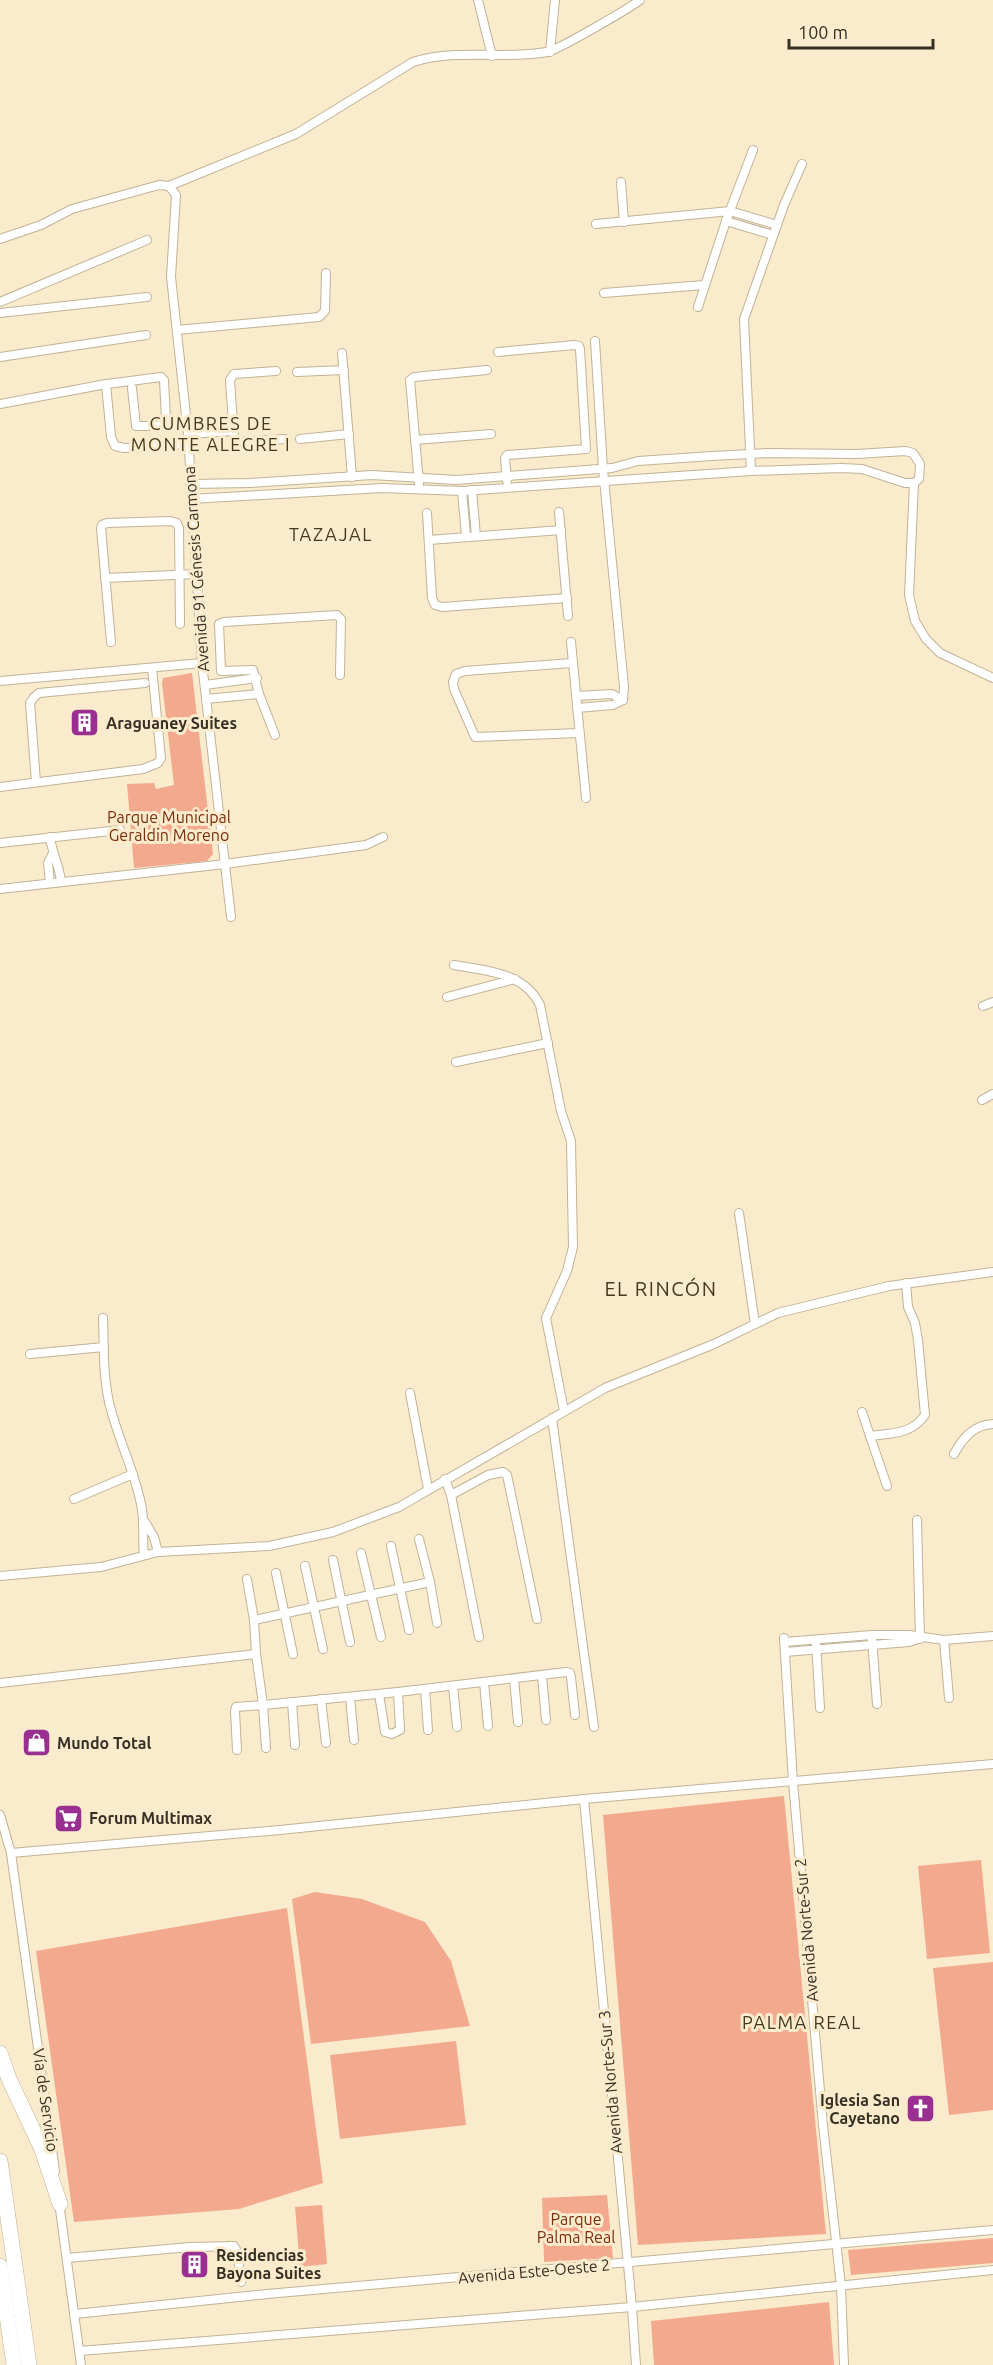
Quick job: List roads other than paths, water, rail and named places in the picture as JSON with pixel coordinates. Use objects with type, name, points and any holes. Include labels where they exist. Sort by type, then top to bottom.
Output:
[{"type":"highway","points":[[0,2053],[9,2079],[41,2147],[60,2204]]},
{"type":"highway","points":[[0,2161],[29,2365]]},
{"type":"highway","points":[[0,2266],[14,2365]]},
{"type":"street","points":[[478,0],[492,56]]},
{"type":"street","points":[[550,52],[555,0]]},
{"type":"street","points":[[0,239],[41,225],[72,209],[159,185],[169,186],[296,134],[413,62],[444,55],[492,56],[550,52],[640,0]]},
{"type":"street","points":[[698,307],[726,221],[753,150]]},
{"type":"street","points":[[751,471],[743,348],[744,319],[773,235],[802,164]]},
{"type":"street","points":[[621,182],[624,222]]},
{"type":"street","name":"Avenida 91 Génesis Carmona","points":[[169,186],[176,195],[171,278],[188,439],[202,663],[231,917]]},
{"type":"street","points":[[596,224],[730,210],[777,225]]},
{"type":"street","points":[[726,221],[773,235]]},
{"type":"street","points":[[0,302],[147,240]]},
{"type":"street","points":[[177,330],[319,317],[325,311],[326,273]]},
{"type":"street","points":[[604,293],[704,285]]},
{"type":"street","points":[[0,313],[147,297]]},
{"type":"street","points":[[0,357],[146,335]]},
{"type":"street","points":[[595,341],[603,469],[624,687],[622,700]]},
{"type":"street","points":[[498,352],[575,345],[579,346],[580,350],[586,449],[507,455],[505,458],[508,488]]},
{"type":"street","points":[[342,353],[352,477]]},
{"type":"street","points":[[297,372],[344,369]]},
{"type":"street","points":[[420,490],[410,380],[414,377],[487,370]]},
{"type":"street","points":[[276,371],[234,374],[230,380],[235,442],[285,439]]},
{"type":"street","points":[[107,384],[161,376],[164,380],[166,423],[163,426],[136,426],[132,388]]},
{"type":"street","points":[[0,404],[106,384],[111,438],[115,446],[124,448],[234,431]]},
{"type":"street","points":[[300,439],[349,434]]},
{"type":"street","points":[[415,440],[491,434]]},
{"type":"street","points":[[190,484],[384,476],[456,480],[603,469],[638,461],[750,453],[857,454],[905,451],[913,453],[920,464],[919,479],[914,483],[909,595],[915,621],[926,639],[940,653],[993,678]]},
{"type":"street","points":[[191,499],[382,488],[462,491],[751,471],[851,468],[914,483]]},
{"type":"street","points":[[472,490],[476,536]]},
{"type":"street","points":[[462,491],[466,537]]},
{"type":"street","points":[[559,512],[568,616]]},
{"type":"street","points":[[427,513],[432,598],[435,605],[442,607],[567,598]]},
{"type":"street","points":[[111,642],[101,528],[107,523],[170,521],[177,523],[179,528],[180,624]]},
{"type":"street","points":[[429,540],[561,530]]},
{"type":"street","points":[[105,578],[196,574]]},
{"type":"street","points":[[275,735],[259,694],[257,678],[253,670],[221,671],[219,624],[337,615],[341,619],[340,675]]},
{"type":"street","points":[[571,642],[586,798]]},
{"type":"street","points":[[0,681],[202,663]]},
{"type":"street","points":[[572,663],[465,671],[456,674],[453,682],[475,737],[579,733]]},
{"type":"street","points":[[0,787],[143,769],[158,763],[161,758],[152,668]]},
{"type":"street","points":[[205,685],[257,678]]},
{"type":"street","points":[[36,782],[30,703],[34,697],[39,693],[145,683]]},
{"type":"street","points":[[206,699],[259,694]]},
{"type":"street","points":[[576,696],[612,694],[622,700]]},
{"type":"street","points":[[577,708],[613,705],[622,700]]},
{"type":"street","points":[[0,843],[120,830]]},
{"type":"street","points":[[50,837],[52,855],[48,863],[50,883]]},
{"type":"street","points":[[0,889],[225,864],[366,845],[383,837]]},
{"type":"street","points":[[52,855],[57,861],[61,881]]},
{"type":"street","points":[[454,965],[501,973],[515,978],[535,996],[540,1005],[561,1111],[571,1141],[573,1247],[567,1271],[546,1318],[564,1411]]},
{"type":"street","points":[[447,997],[515,978]]},
{"type":"street","points":[[984,1006],[993,1002]]},
{"type":"street","points":[[456,1062],[548,1042]]},
{"type":"street","points":[[982,1100],[993,1094]]},
{"type":"street","points":[[740,1213],[755,1324]]},
{"type":"street","points":[[0,1576],[101,1567],[158,1552],[269,1546],[333,1532],[399,1507],[605,1388],[694,1353],[778,1313],[906,1283],[993,1272]]},
{"type":"street","points":[[870,1436],[904,1432],[912,1428],[925,1415],[918,1340],[915,1323],[908,1307],[906,1283]]},
{"type":"street","points":[[103,1318],[105,1383],[109,1403],[133,1474],[144,1521],[154,1537],[158,1552]]},
{"type":"street","points":[[30,1354],[104,1347]]},
{"type":"street","points":[[410,1393],[428,1490]]},
{"type":"street","points":[[862,1412],[887,1486]]},
{"type":"street","points":[[552,1418],[594,1727]]},
{"type":"street","points":[[954,1454],[962,1440],[977,1427],[993,1424]]},
{"type":"street","points":[[451,1496],[488,1475],[503,1472],[507,1475],[537,1618]]},
{"type":"street","points":[[74,1499],[133,1474]]},
{"type":"street","points":[[446,1479],[479,1637]]},
{"type":"street","points":[[917,1520],[920,1639]]},
{"type":"street","points":[[144,1521],[142,1538],[144,1555]]},
{"type":"street","points":[[418,1539],[430,1582],[437,1623]]},
{"type":"street","points":[[391,1546],[409,1630]]},
{"type":"street","points":[[361,1553],[381,1637]]},
{"type":"street","points":[[333,1560],[350,1642]]},
{"type":"street","points":[[304,1566],[323,1649]]},
{"type":"street","points":[[276,1573],[293,1654]]},
{"type":"street","points":[[246,1579],[254,1620],[266,1748]]},
{"type":"street","points":[[254,1620],[430,1582]]},
{"type":"street","points":[[785,1652],[816,1644],[872,1639],[909,1642],[920,1639],[945,1640],[993,1636]]},
{"type":"street","points":[[872,1639],[877,1704]]},
{"type":"street","name":"Avenida Norte-Sur 2","points":[[816,1644],[784,1640],[793,1782],[823,2125],[841,2286],[844,2365]]},
{"type":"street","points":[[945,1640],[949,1698]]},
{"type":"street","points":[[816,1644],[820,1708]]},
{"type":"street","points":[[0,1683],[256,1653]]},
{"type":"street","points":[[237,1750],[236,1707],[570,1673],[575,1715]]},
{"type":"street","points":[[542,1676],[546,1720]]},
{"type":"street","points":[[513,1679],[518,1722]]},
{"type":"street","points":[[484,1682],[488,1726]]},
{"type":"street","points":[[453,1686],[457,1727]]},
{"type":"street","points":[[425,1689],[428,1730]]},
{"type":"street","points":[[379,1694],[385,1731],[392,1734],[400,1730],[398,1692]]},
{"type":"street","points":[[350,1697],[354,1740]]},
{"type":"street","points":[[321,1699],[326,1743]]},
{"type":"street","points":[[292,1702],[295,1745]]},
{"type":"street","points":[[0,1840],[11,1853],[280,1830],[584,1799],[993,1764]]},
{"type":"street","name":"Avenida Norte-Sur 3","points":[[584,1799],[636,2365]]},
{"type":"street","name":"Vía de Servicio","points":[[0,1815],[11,1853],[81,2365]]},
{"type":"street","name":"Avenida Este-Oeste 2","points":[[75,2314],[267,2294],[836,2246],[993,2230]]},
{"type":"street","points":[[67,2258],[190,2247],[234,2246],[237,2251],[241,2282]]},
{"type":"street","points":[[79,2351],[632,2307],[993,2270]]},
{"type":"place","name":"Araguaney Suites","points":[[85,723]]},
{"type":"place","name":"Mundo Total","points":[[36,1743]]},
{"type":"place","name":"Forum Multimax","points":[[68,1818]]},
{"type":"place","name":"Iglesia San Cayetano","points":[[921,2109]]},
{"type":"place","name":"Residencias Bayona Suites","points":[[195,2264]]},
{"type":"district","name":"CUMBRES DE MONTE ALEGRE I","points":[[211,433]]},
{"type":"district","name":"TAZAJAL","points":[[331,534]]},
{"type":"district","name":"EL RINCÓN","points":[[661,1288]]},
{"type":"district","name":"PALMA REAL","points":[[802,2022]]},
{"type":"park label","name":"Parque Municipal Geraldin Moreno","points":[[169,826]]},
{"type":"park label","name":"Parque Palma Real","points":[[576,2228]]}]
